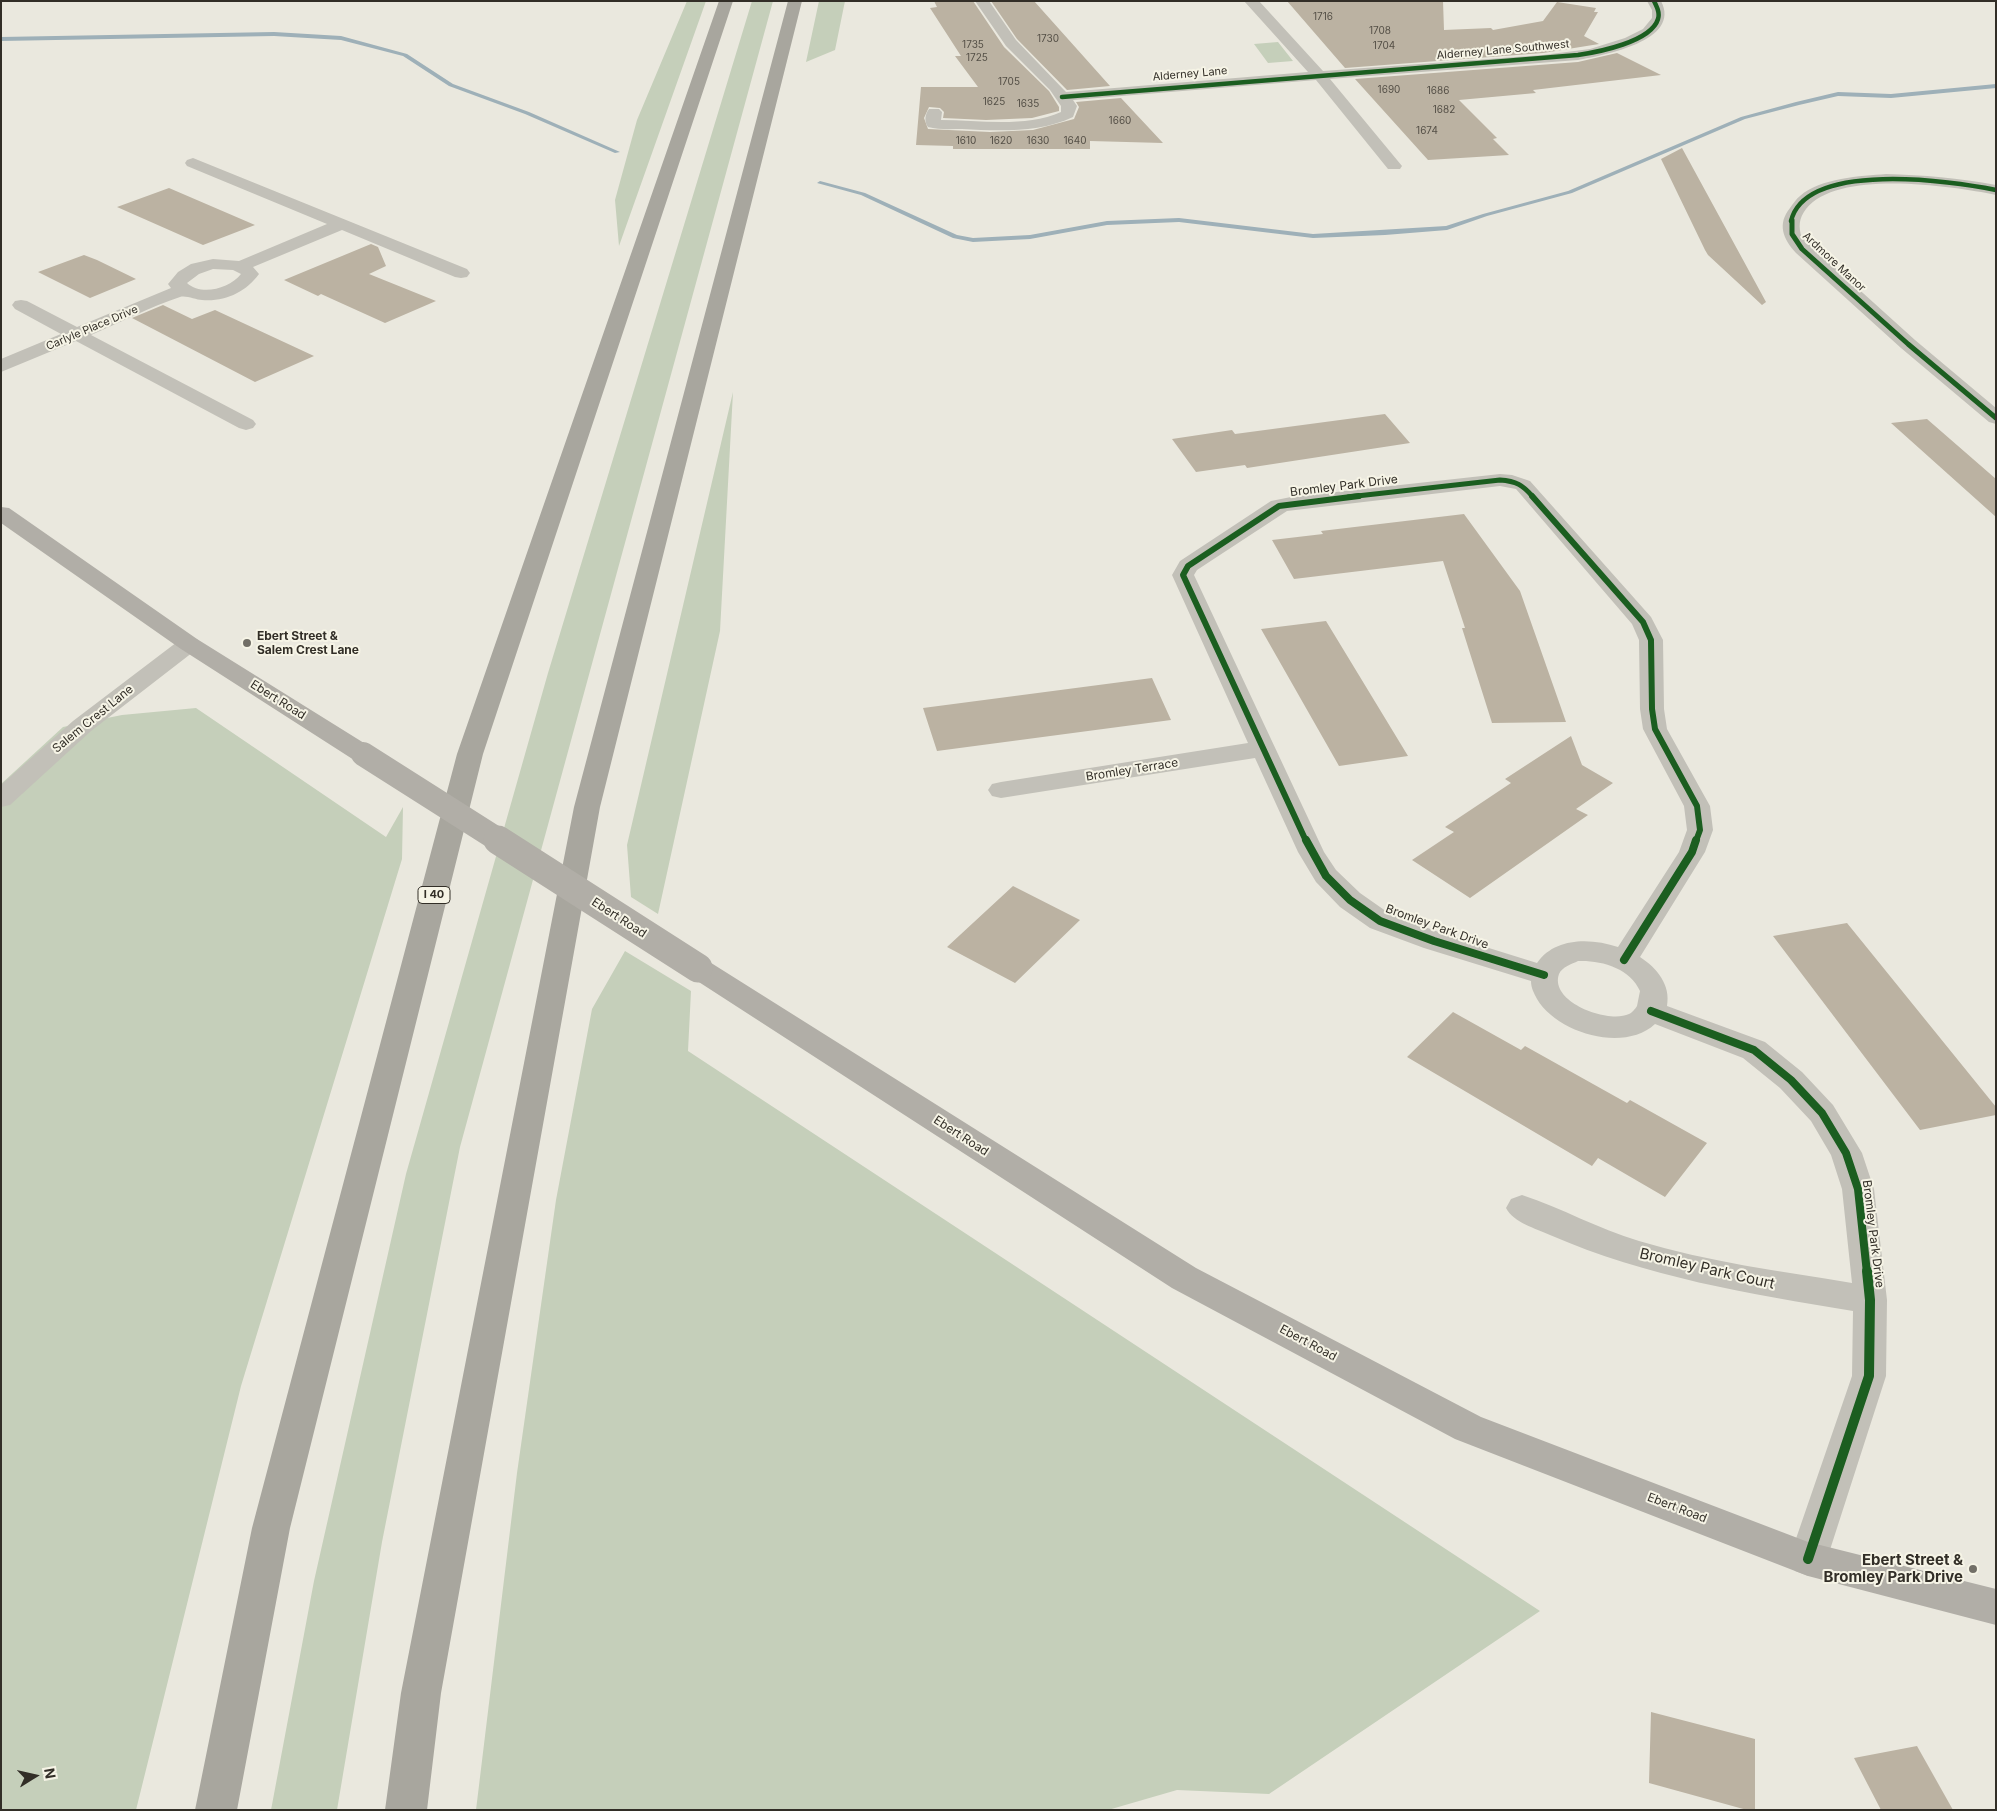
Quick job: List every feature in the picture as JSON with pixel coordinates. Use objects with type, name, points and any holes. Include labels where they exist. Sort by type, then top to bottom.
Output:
[{"type":"highway","name":"I 40","points":[[216,1810],[270,1528],[470,754],[726,1]]},
{"type":"highway","points":[[406,1810],[421,1693],[587,807],[795,1]]},
{"type":"main road","name":"Ebert Road","points":[[1,512],[189,644],[1201,1287],[1468,1428],[1808,1559],[1996,1607]]},
{"type":"street","points":[[934,112],[933,124],[1037,124],[1061,119],[1068,114],[1070,109],[1055,87],[1011,43],[982,1]]},
{"type":"street","points":[[1251,1],[1320,76],[1327,87],[1394,166]]},
{"type":"street","name":"Alderney Lane Southwest","points":[[1320,76],[1550,59],[1594,52],[1634,39],[1650,30],[1658,23],[1660,15],[1654,1]]},
{"type":"street","name":"Alderney Lane","points":[[1062,97],[1200,84],[1320,76]]},
{"type":"street","points":[[193,163],[461,273]]},
{"type":"street","name":"Ardmore Manor","points":[[1996,190],[1940,180],[1910,178],[1862,181],[1819,192],[1804,201],[1795,211],[1790,223],[1790,232],[1794,241],[1802,249],[1908,344],[1996,418]]},
{"type":"street","points":[[241,266],[342,224]]},
{"type":"street","points":[[213,264],[231,264],[245,267],[250,274],[246,282],[233,289],[205,294],[196,294],[182,290],[177,284],[181,275],[195,268],[213,264]]},
{"type":"street","name":"Carlyle Place Drive","points":[[1,366],[182,290]]},
{"type":"street","points":[[21,305],[246,424]]},
{"type":"street","name":"Bromley Park Drive","points":[[1544,975],[1380,921],[1350,900],[1326,876],[1311,852],[1183,574],[1188,566],[1280,506],[1500,480],[1524,485],[1643,622],[1651,640],[1652,709],[1656,729],[1697,806],[1700,830],[1692,852],[1624,960]]},
{"type":"street","name":"Salem Crest Lane","points":[[1,799],[82,726],[189,644]]},
{"type":"street","name":"Bromley Terrace","points":[[1001,790],[1264,749]]},
{"type":"street","points":[[1599,951],[1624,960],[1645,974],[1654,993],[1652,1011],[1636,1023],[1612,1028],[1585,1024],[1561,1011],[1547,994],[1544,975],[1554,960],[1574,952],[1599,951]]},
{"type":"street","name":"Bromley Park Drive","points":[[1652,1011],[1754,1050],[1791,1080],[1822,1113],[1846,1153],[1858,1189],[1870,1300],[1869,1376],[1808,1559]]},
{"type":"street","name":"Bromley Park Court","points":[[1522,1208],[1587,1237],[1655,1260],[1724,1275],[1870,1300]]},
{"type":"green space","points":[[687,1],[706,1],[619,246],[615,200],[637,120]]},
{"type":"green space","points":[[752,1],[773,1],[460,1147],[382,1542],[337,1810],[271,1810],[314,1581],[406,1174],[548,673]]},
{"type":"green space","points":[[819,1],[845,1],[835,50],[806,62]]},
{"type":"green space","points":[[1278,42],[1293,61],[1268,63],[1254,44]]},
{"type":"green space","points":[[733,392],[720,631],[658,914],[631,897],[627,845]]},
{"type":"green space","points":[[196,708],[386,837],[403,807],[402,859],[241,1386],[136,1810],[1,1810],[1,784],[63,727],[122,715]]},
{"type":"green space","points":[[625,951],[691,991],[688,1051],[1540,1611],[1269,1794],[1177,1790],[1108,1810],[476,1810],[517,1473],[556,1200],[592,1009]]},
{"type":"building","points":[[934,1],[973,1],[1004,47],[1049,91],[1059,107],[1059,111],[1032,118],[986,120],[943,118],[944,112],[940,108],[929,107],[924,118],[928,129],[990,132],[1033,130],[1074,119],[1079,107],[1076,102],[1121,98],[1163,143],[1090,141],[1090,149],[953,149],[953,146],[916,145],[921,87],[978,87],[955,56],[961,56],[930,8],[937,7]]},
{"type":"building","points":[[991,1],[1034,1],[1110,86],[1067,90],[1017,39]]},
{"type":"building","points":[[1287,1],[1443,1],[1444,30],[1491,28],[1493,30],[1543,21],[1557,2],[1596,8],[1594,12],[1598,12],[1584,36],[1599,44],[1543,53],[1345,68]]},
{"type":"building","points":[[1617,53],[1661,75],[1533,90],[1536,93],[1459,100],[1497,138],[1493,139],[1509,155],[1428,160],[1355,79],[1578,62]]},
{"type":"building","points":[[1682,148],[1766,302],[1762,305],[1708,255],[1705,250],[1661,159]]},
{"type":"building","points":[[169,188],[255,225],[203,245],[117,207]]},
{"type":"building","points":[[371,244],[378,247],[386,266],[369,274],[436,301],[385,323],[321,294],[318,296],[284,280]]},
{"type":"building","points":[[84,255],[136,279],[90,298],[38,272]]},
{"type":"building","points":[[163,305],[192,319],[215,310],[314,356],[255,382],[132,318]]},
{"type":"building","points":[[1385,414],[1410,443],[1247,468],[1245,465],[1196,472],[1172,439],[1232,430],[1235,434]]},
{"type":"building","points":[[1927,419],[1996,479],[1996,517],[1891,423]]},
{"type":"building","points":[[1464,514],[1520,591],[1566,722],[1492,723],[1462,628],[1465,628],[1443,561],[1294,579],[1272,540],[1323,534],[1321,531]]},
{"type":"building","points":[[1326,621],[1408,756],[1339,766],[1261,629]]},
{"type":"building","points":[[1152,678],[1171,720],[937,751],[923,708]]},
{"type":"building","points":[[1571,736],[1582,765],[1613,783],[1576,809],[1588,815],[1470,898],[1412,860],[1454,832],[1445,827],[1511,783],[1505,779]]},
{"type":"building","points":[[1013,886],[1080,920],[1015,983],[947,947]]},
{"type":"building","points":[[1847,923],[1996,1107],[1996,1115],[1920,1130],[1773,936]]},
{"type":"building","points":[[1453,1012],[1521,1050],[1525,1046],[1627,1103],[1630,1100],[1707,1143],[1665,1197],[1598,1158],[1592,1166],[1407,1057]]},
{"type":"building","points":[[1651,1712],[1755,1739],[1755,1810],[1747,1810],[1649,1783]]},
{"type":"building","points":[[1917,1746],[1953,1810],[1881,1810],[1854,1758]]},
{"type":"waterway","points":[[1,39],[274,34],[341,38],[405,55],[451,85],[527,113],[617,152]]},
{"type":"waterway","points":[[820,183],[863,194],[955,237],[973,240],[1030,237],[1107,223],[1179,220],[1313,236],[1447,228],[1485,215],[1570,192],[1743,118],[1798,103],[1838,94],[1891,96],[1996,86]]},
{"type":"cycle path","points":[[1062,97],[1578,55],[1621,44],[1648,32],[1659,18],[1659,10],[1654,1]]},
{"type":"cycle path","points":[[1996,190],[1918,179],[1855,181],[1828,188],[1806,199],[1793,215],[1791,225],[1793,238],[1802,249],[1908,344],[1996,418]]},
{"type":"cycle path","points":[[1544,975],[1434,941],[1380,921],[1350,900],[1326,876],[1311,852],[1183,575],[1188,566],[1279,506],[1291,503],[1500,480],[1512,481],[1523,485],[1643,622],[1651,640],[1652,709],[1655,729],[1697,806],[1700,830],[1692,852],[1624,960]]},
{"type":"cycle path","points":[[1651,1011],[1754,1050],[1791,1080],[1822,1113],[1846,1153],[1858,1189],[1870,1300],[1869,1376],[1808,1559]]},
{"type":"place","name":"Ebert Street & Salem Crest Lane","points":[[247,643]]},
{"type":"place","name":"Ebert Street & Bromley Park Drive","points":[[1973,1569]]}]
